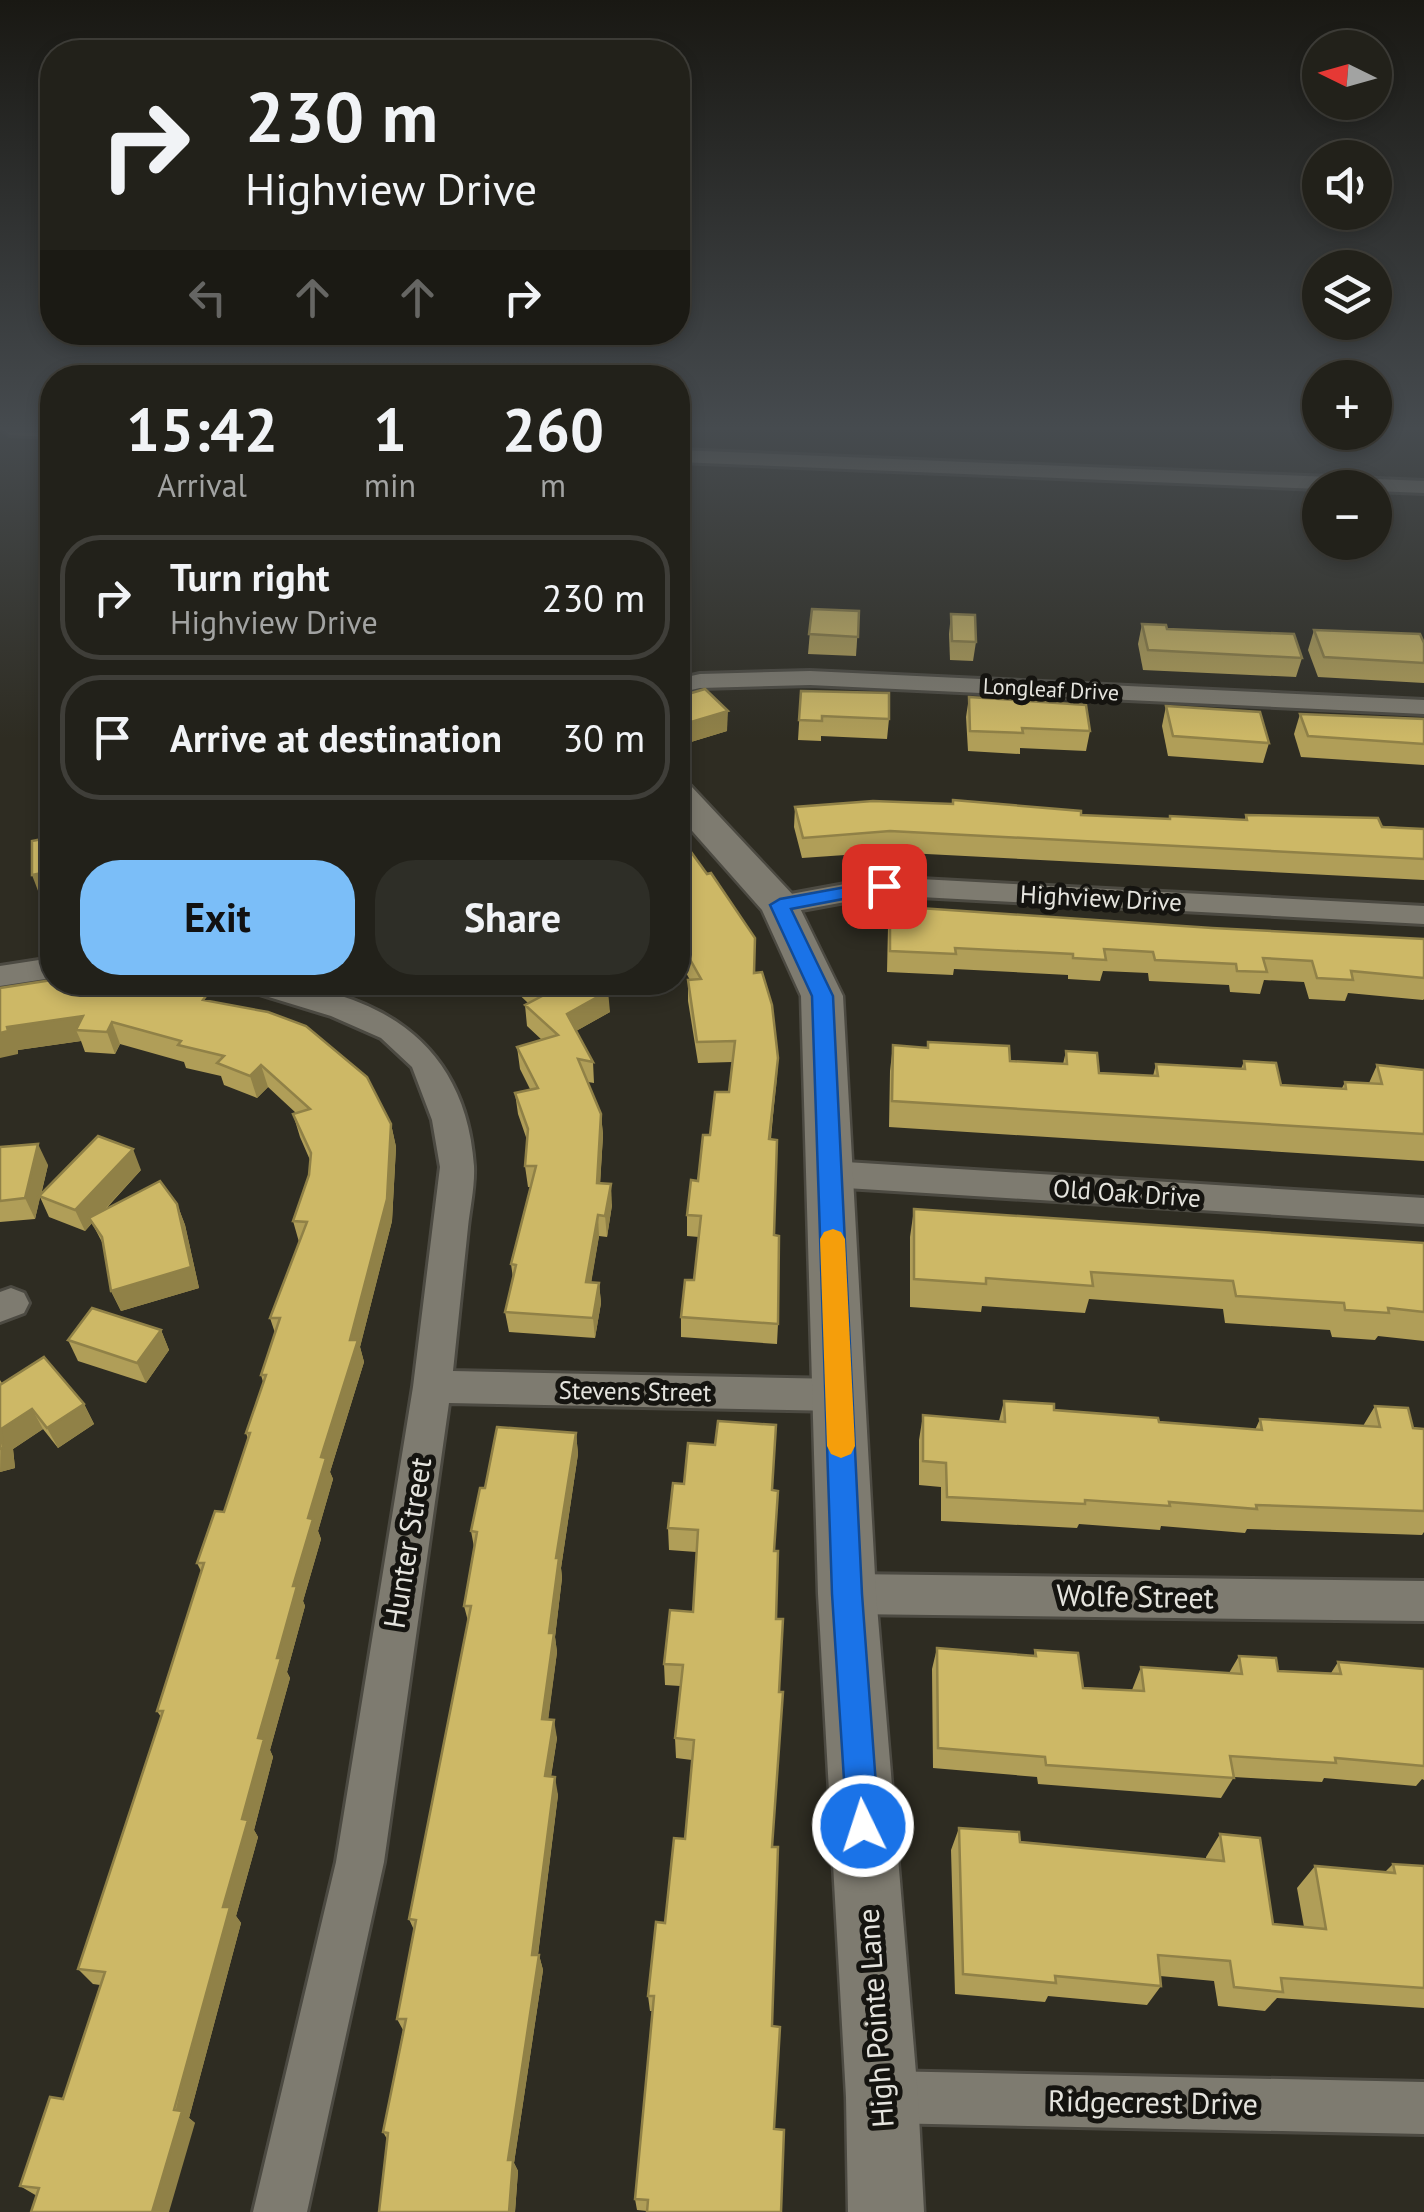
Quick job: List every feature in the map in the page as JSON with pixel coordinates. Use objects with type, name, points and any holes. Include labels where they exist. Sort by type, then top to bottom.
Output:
[{"type":"street","name":"Longleaf Drive","points":[[690,683],[810,678],[1424,706]]},
{"type":"street","name":"High Pointe Lane","points":[[690,807],[780,905],[822,996],[847,1594],[882,2097],[886,2212]]},
{"type":"street","name":"Highview Drive","points":[[780,905],[884,886],[1424,915]]},
{"type":"street","points":[[0,976],[40,970]]},
{"type":"street","name":"Hunter Street","points":[[280,2212],[360,1862],[432,1387],[458,1167],[448,1120],[426,1062],[392,1030],[296,995]]},
{"type":"street","name":"Old Oak Drive","points":[[830,1174],[1424,1212]]},
{"type":"street","name":"Stevens Street","points":[[432,1387],[839,1395]]},
{"type":"street","name":"Wolfe Street","points":[[847,1594],[1424,1601]]},
{"type":"street","name":"Ridgecrest Drive","points":[[882,2097],[1424,2108]]},
{"type":"building","points":[[812,609],[859,611],[858,637],[809,634]]},
{"type":"building","points":[[951,614],[975,615],[976,642],[952,641]]},
{"type":"building","points":[[1142,624],[1166,625],[1167,629],[1294,634],[1302,658],[1148,650]]},
{"type":"building","points":[[1314,630],[1420,634],[1424,663],[1324,657]]},
{"type":"building","points":[[705,689],[728,711],[690,722],[690,693]]},
{"type":"building","points":[[801,691],[889,693],[889,719],[822,716],[822,721],[799,720]]},
{"type":"building","points":[[969,697],[1086,705],[1090,731],[970,731]]},
{"type":"building","points":[[1166,706],[1260,712],[1269,743],[1173,736]]},
{"type":"building","points":[[1300,714],[1424,719],[1424,744],[1308,736]]},
{"type":"building","points":[[953,800],[1081,811],[1081,815],[1170,819],[1247,820],[1246,815],[1378,818],[1382,827],[1424,829],[1424,859],[890,831],[803,838],[795,807],[873,801],[953,804]]},
{"type":"building","points":[[40,839],[40,873],[32,875],[32,841]]},
{"type":"building","points":[[690,851],[707,874],[711,873],[755,938],[754,973],[762,972],[772,1005],[778,1058],[769,1139],[777,1140],[774,1235],[779,1236],[778,1324],[681,1317],[685,1280],[694,1280],[701,1216],[687,1215],[691,1180],[698,1181],[703,1135],[710,1135],[715,1092],[729,1092],[735,1041],[697,1042],[690,980],[701,979],[690,959]]},
{"type":"building","points":[[890,906],[1424,939],[1424,978],[1351,971],[1353,980],[1317,978],[1312,961],[1263,958],[1267,972],[1237,971],[1236,964],[1155,960],[1153,952],[1104,949],[1106,960],[1073,958],[1073,954],[955,948],[956,954],[890,951]]},
{"type":"building","points":[[40,982],[40,995],[202,995],[206,996],[203,1000],[268,1012],[306,1026],[367,1077],[391,1124],[387,1199],[350,1340],[358,1340],[321,1457],[326,1458],[308,1518],[313,1519],[293,1586],[297,1586],[277,1658],[281,1658],[258,1738],[264,1739],[242,1819],[248,1820],[223,1907],[230,1907],[174,2110],[182,2111],[152,2212],[31,2212],[39,2188],[20,2186],[50,2097],[63,2099],[105,1972],[78,1969],[163,1711],[157,1711],[204,1563],[197,1563],[215,1511],[224,1512],[266,1375],[261,1375],[280,1318],[270,1318],[307,1222],[293,1221],[309,1175],[311,1153],[293,1114],[310,1109],[261,1065],[250,1076],[217,1063],[224,1056],[112,1022],[107,1032],[76,1030],[83,1016],[7,1027],[8,1031],[0,1033],[0,988]]},
{"type":"building","points":[[601,995],[567,1014],[593,1062],[578,1059],[601,1114],[597,1183],[611,1184],[605,1216],[598,1215],[586,1282],[599,1283],[593,1318],[505,1312],[516,1265],[511,1264],[536,1166],[525,1166],[528,1129],[515,1093],[538,1088],[517,1047],[558,1035],[525,1005],[542,996]]},
{"type":"building","points":[[928,1042],[1009,1046],[1010,1061],[1067,1064],[1066,1051],[1097,1053],[1099,1073],[1158,1076],[1156,1064],[1245,1069],[1244,1061],[1276,1063],[1281,1085],[1346,1089],[1345,1082],[1382,1084],[1377,1065],[1424,1070],[1424,1134],[892,1101],[893,1045],[928,1048]]},
{"type":"building","points":[[98,1136],[133,1149],[75,1210],[39,1196]]},
{"type":"building","points":[[38,1144],[25,1198],[0,1201],[0,1147]]},
{"type":"building","points":[[160,1181],[177,1204],[191,1267],[111,1291],[102,1237],[89,1218]]},
{"type":"building","points":[[914,1209],[1424,1243],[1424,1312],[1388,1308],[1389,1313],[1345,1310],[1344,1303],[1236,1296],[1233,1281],[1091,1272],[1093,1286],[986,1278],[986,1284],[914,1279]]},
{"type":"building","points":[[92,1308],[161,1330],[137,1363],[68,1340]]},
{"type":"building","points":[[44,1357],[84,1404],[47,1428],[32,1409],[1,1429],[0,1449],[0,1385]]},
{"type":"building","points":[[1004,1401],[1054,1404],[1054,1410],[1158,1418],[1159,1422],[1262,1430],[1260,1419],[1380,1427],[1375,1406],[1408,1408],[1413,1428],[1424,1429],[1424,1511],[947,1497],[946,1463],[923,1461],[923,1415],[1005,1422]]},
{"type":"building","points":[[718,1421],[776,1425],[772,1490],[778,1491],[774,1551],[778,1551],[776,1619],[783,1619],[779,1692],[783,1692],[772,1847],[778,1847],[772,2026],[780,2027],[774,2129],[784,2130],[781,2212],[647,2212],[648,2200],[635,2199],[654,1996],[648,1996],[656,1922],[665,1923],[674,1838],[685,1839],[694,1740],[675,1738],[683,1665],[664,1664],[670,1610],[693,1612],[698,1530],[668,1528],[673,1483],[684,1484],[688,1443],[715,1445]]},
{"type":"building","points":[[497,1427],[576,1433],[556,1558],[549,1633],[554,1633],[542,1719],[554,1720],[545,1776],[555,1777],[532,1955],[539,1955],[508,2160],[513,2160],[509,2212],[379,2212],[388,2133],[383,2132],[406,2019],[397,2019],[416,1920],[409,1919],[471,1606],[464,1606],[477,1532],[471,1531],[480,1488],[485,1488]]},
{"type":"building","points":[[937,1648],[1036,1656],[1035,1650],[1078,1653],[1083,1688],[1144,1691],[1141,1667],[1242,1674],[1239,1656],[1276,1658],[1278,1671],[1341,1674],[1338,1662],[1424,1669],[1424,1766],[1335,1758],[1336,1763],[1230,1756],[1234,1778],[1046,1765],[1045,1757],[938,1748]]},
{"type":"building","points":[[959,1828],[1019,1832],[1020,1842],[1224,1861],[1220,1834],[1260,1838],[1273,1924],[1326,1929],[1315,1866],[1395,1873],[1393,1864],[1424,1866],[1424,1988],[1281,1978],[1283,1992],[1234,1987],[1230,1961],[1158,1955],[1161,1986],[1055,1976],[1056,1983],[963,1974]]},
{"type":"slow traffic","points":[[833,1239],[841,1446]]},
{"type":"route","points":[[863,1826],[847,1594],[822,996],[780,905],[884,886]]}]
